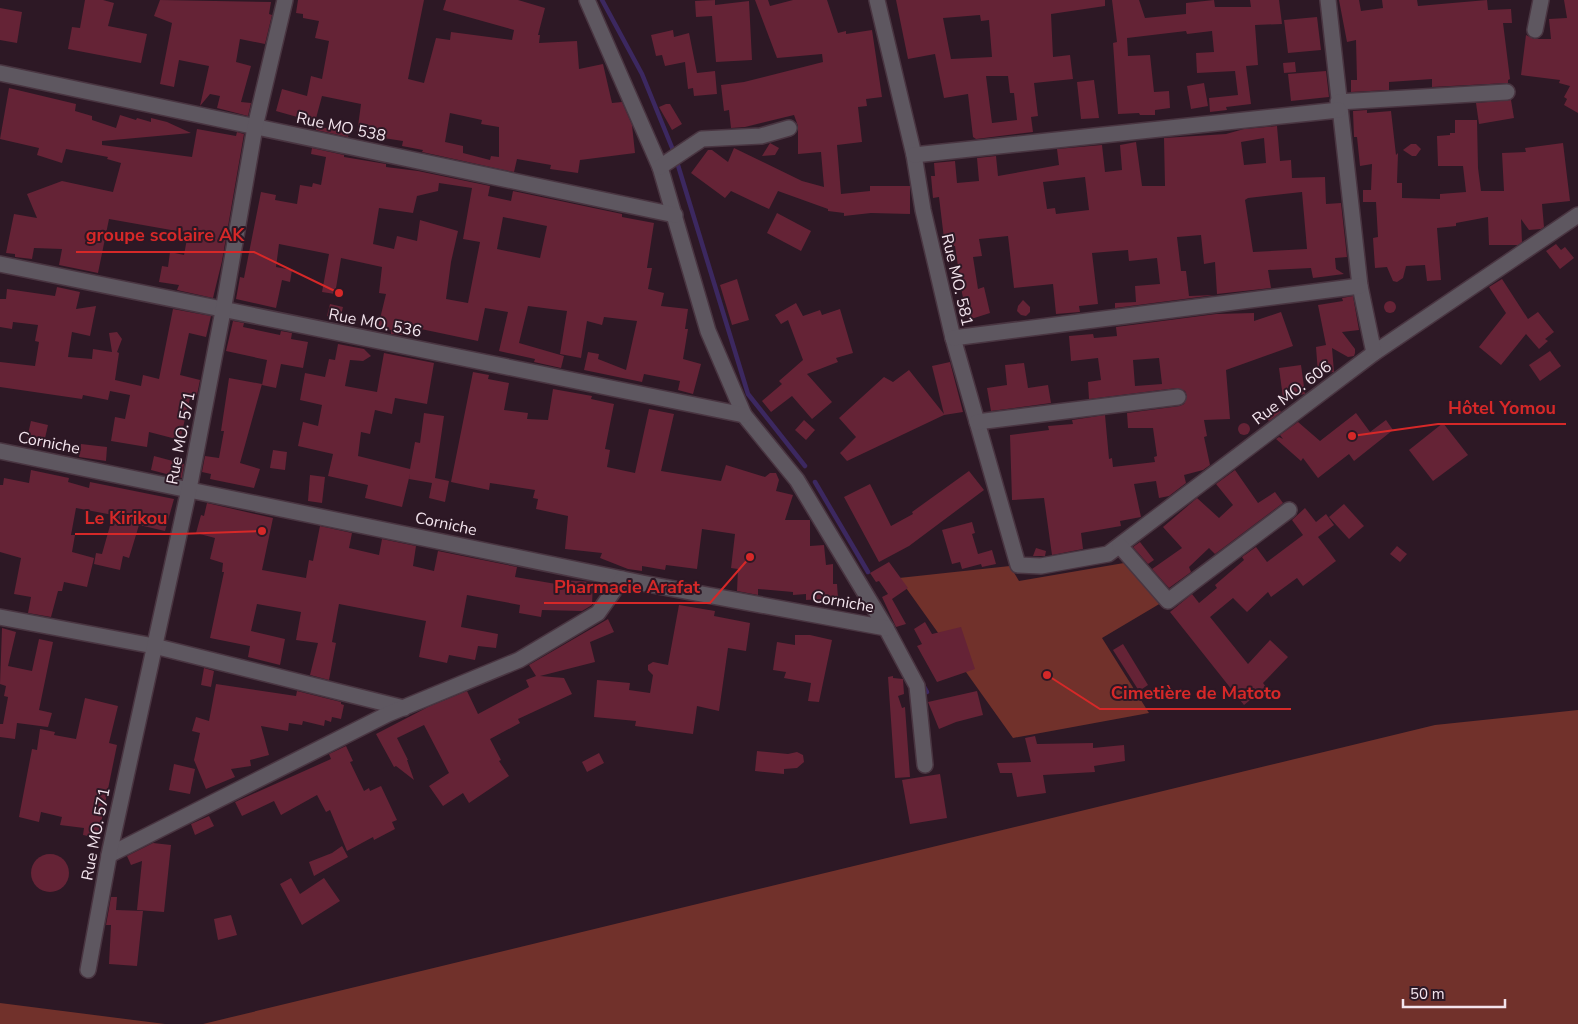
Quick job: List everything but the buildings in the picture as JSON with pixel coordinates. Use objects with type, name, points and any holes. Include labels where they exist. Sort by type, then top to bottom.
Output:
[{"type":"street","name":"Rue MO. 571","points":[[88,970],[110,855],[189,489],[224,310],[255,127],[285,0]]},
{"type":"street","points":[[587,0],[660,167],[708,331],[744,415],[797,480],[886,628],[917,686],[925,765]]},
{"type":"street","name":"Rue MO. 581","points":[[877,0],[914,155],[923,210],[953,338],[1018,565]]},
{"type":"street","points":[[1328,0],[1360,286],[1374,353]]},
{"type":"street","points":[[1535,30],[1540,0]]},
{"type":"street","name":"Rue MO 538","points":[[0,73],[675,215]]},
{"type":"street","points":[[914,155],[1339,106],[1507,92]]},
{"type":"street","points":[[660,167],[702,139],[761,136],[789,128]]},
{"type":"street","name":"Rue MO. 606","points":[[1018,565],[1041,566],[1108,554],[1374,353],[1578,216]]},
{"type":"street","name":"Rue MO. 536","points":[[0,264],[744,415]]},
{"type":"street","points":[[953,338],[1360,286]]},
{"type":"street","points":[[977,422],[1178,398]]},
{"type":"street","name":"Corniche","points":[[0,451],[622,579],[886,628]]},
{"type":"street","points":[[1120,546],[1168,601],[1289,510]]},
{"type":"street","points":[[110,855],[404,708],[519,660],[598,613],[622,579]]},
{"type":"street","points":[[0,617],[154,646],[404,708]]},
{"type":"shaded area","points":[[1124,563],[1161,603],[1102,638],[1149,713],[1013,738],[899,578],[1010,566],[1019,581]]},
{"type":"shaded area","points":[[1578,710],[1578,1024],[203,1024],[1435,725]]},
{"type":"shaded area","points":[[0,1003],[165,1024],[0,1024]]},
{"type":"waterway","points":[[602,0],[642,74],[673,150]]},
{"type":"waterway","points":[[677,162],[748,394],[805,466]]},
{"type":"waterway","points":[[815,482],[868,572]]},
{"type":"waterway","points":[[922,683],[927,692]]},
{"type":"place","name":"groupe scolaire AK","points":[[339,293]]},
{"type":"place","name":"Hôtel Yomou","points":[[1352,436]]},
{"type":"place","name":"Le Kirikou","points":[[262,531]]},
{"type":"place","name":"Pharmacie Arafat","points":[[750,557]]},
{"type":"place","name":"Cimetière de Matoto","points":[[1047,675]]}]
